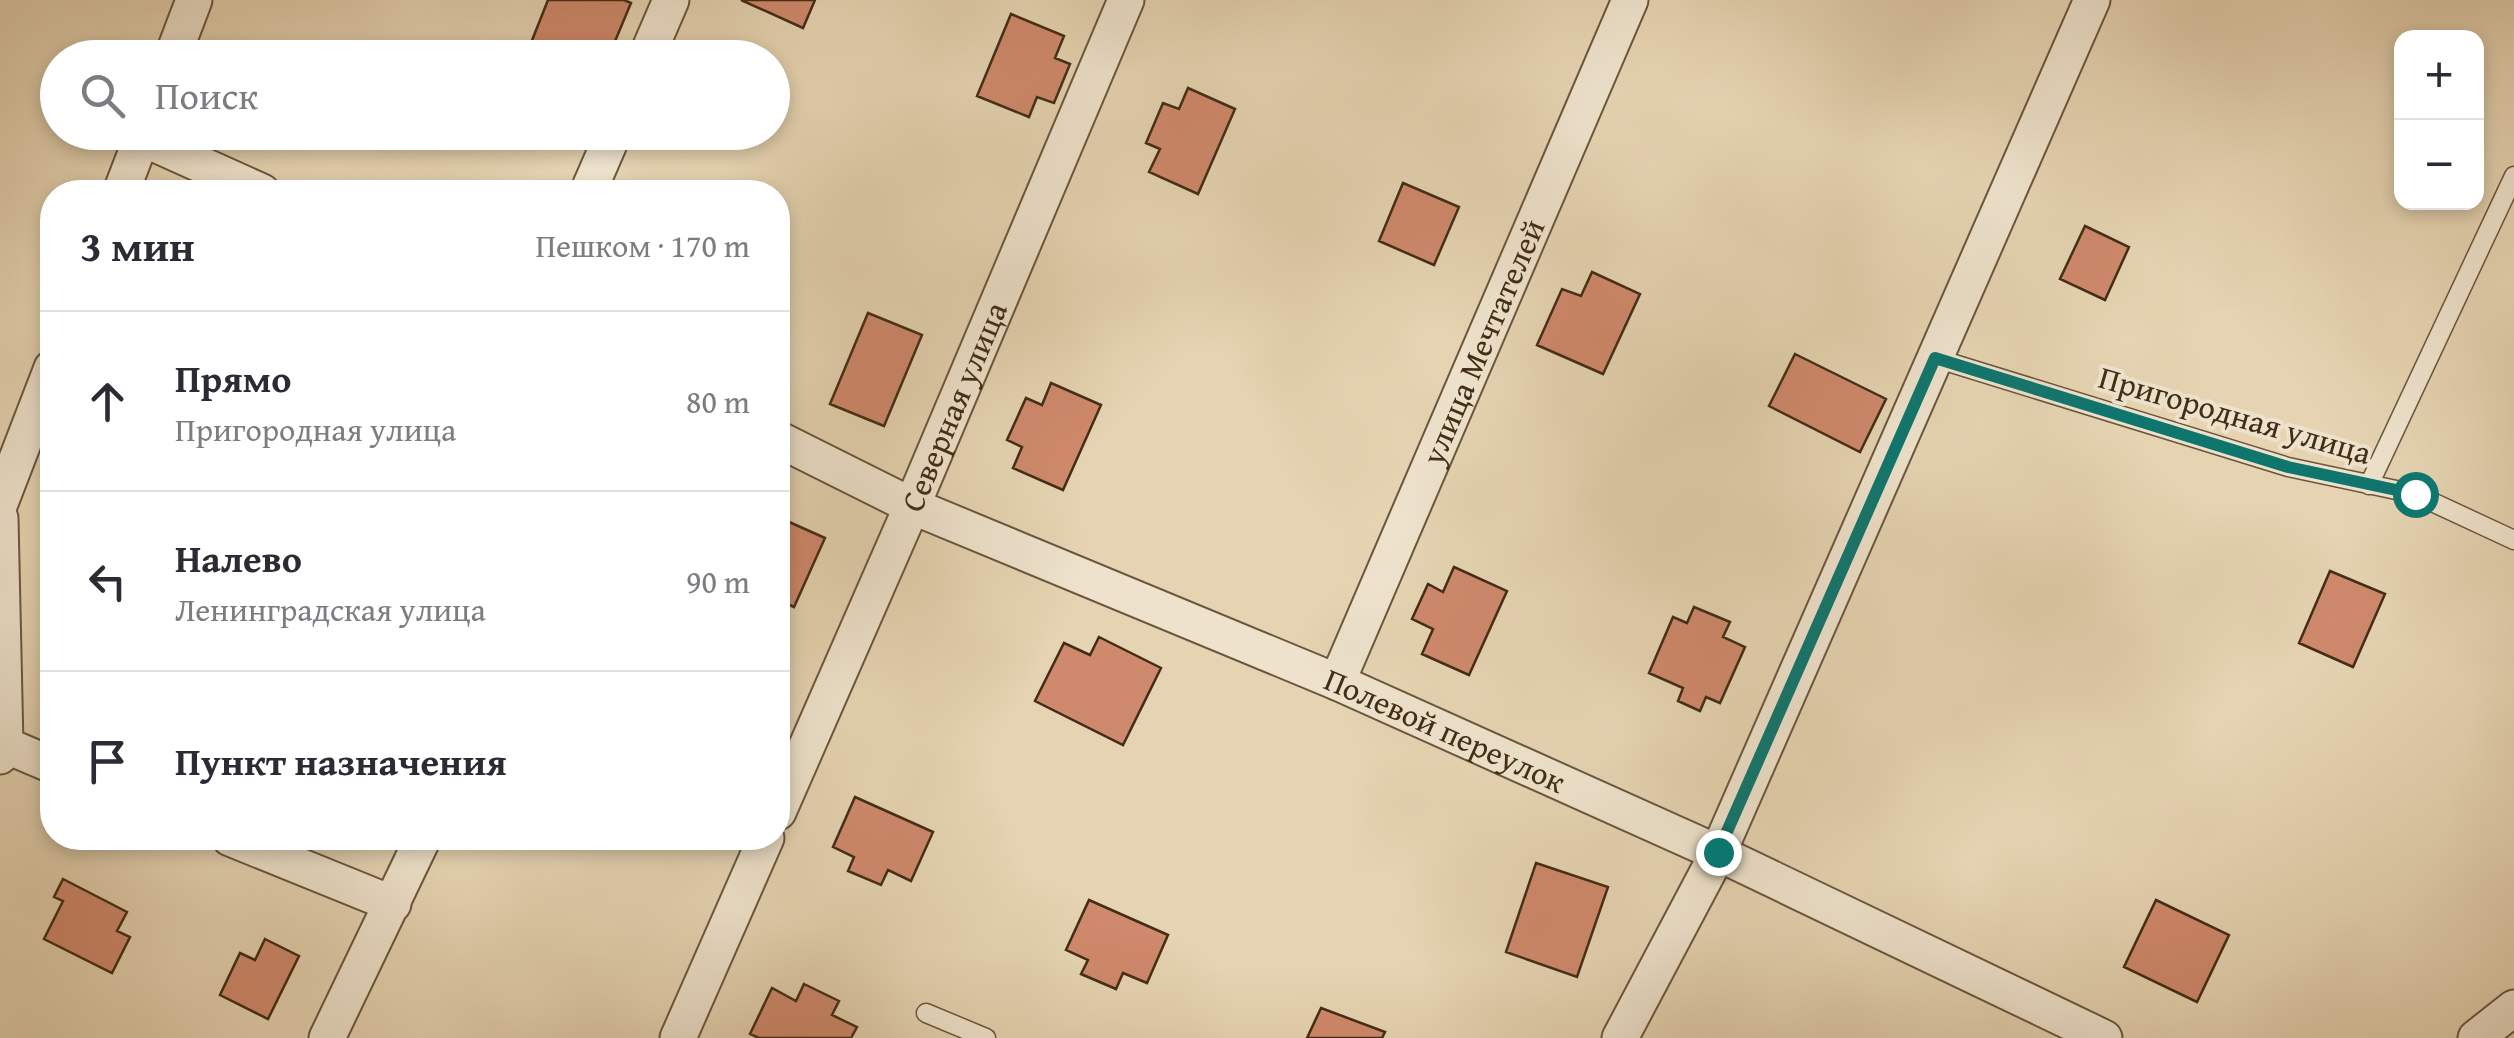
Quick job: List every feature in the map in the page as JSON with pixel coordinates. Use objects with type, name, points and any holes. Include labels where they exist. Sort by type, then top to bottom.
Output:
[{"type":"street","points":[[179,40],[194,0]]},
{"type":"street","points":[[653,40],[670,0]]},
{"type":"street","name":"Северная улица","points":[[790,785],[1126,0]]},
{"type":"street","name":"улица Мечтателей","points":[[1336,682],[1630,0]]},
{"type":"street","points":[[1620,1038],[1718,852],[2092,0]]},
{"type":"street","points":[[126,180],[137,150]]},
{"type":"street","points":[[174,150],[237,180]]},
{"type":"street","points":[[593,180],[606,150]]},
{"type":"street","points":[[0,503],[40,399]]},
{"type":"street","name":"Полевой переулок","points":[[790,445],[912,506],[1336,682],[1718,852],[2104,1038]]},
{"type":"street","points":[[0,518],[2,751],[40,761]]},
{"type":"street","points":[[260,850],[393,904]]},
{"type":"street","points":[[327,1038],[418,850]]},
{"type":"street","points":[[678,1038],[761,850]]},
{"type":"street","points":[[2476,1038],[2514,1008]]},
{"type":"lane","points":[[2369,484],[2514,176]]},
{"type":"lane","name":"Пригородная улица","points":[[1935,358],[2288,467],[2415,494],[2514,540]]},
{"type":"lane","points":[[926,1013],[986,1038]]},
{"type":"building","points":[[548,0],[631,3],[616,40],[532,40]]},
{"type":"building","points":[[741,0],[815,0],[803,28]]},
{"type":"building","points":[[1011,14],[1064,36],[1055,58],[1070,64],[1054,103],[1037,97],[1029,117],[977,96]]},
{"type":"building","points":[[1188,88],[1235,109],[1198,194],[1149,172],[1160,149],[1146,143],[1163,103],[1179,109]]},
{"type":"building","points":[[1403,183],[1459,207],[1434,265],[1379,241]]},
{"type":"building","points":[[2085,226],[2129,247],[2105,300],[2060,279]]},
{"type":"building","points":[[1592,272],[1640,294],[1603,374],[1537,345],[1562,289],[1581,296]]},
{"type":"building","points":[[868,313],[922,335],[884,426],[830,404]]},
{"type":"building","points":[[1795,354],[1886,399],[1860,452],[1769,406]]},
{"type":"building","points":[[1051,383],[1101,405],[1063,490],[1013,468],[1022,447],[1007,440],[1026,398],[1042,405]]},
{"type":"building","points":[[790,522],[825,538],[794,607],[790,605]]},
{"type":"building","points":[[1454,567],[1507,591],[1469,675],[1422,654],[1433,629],[1412,619],[1428,584],[1443,592]]},
{"type":"building","points":[[2330,571],[2385,594],[2353,667],[2299,643]]},
{"type":"building","points":[[1694,607],[1730,622],[1723,637],[1745,647],[1720,703],[1706,697],[1700,711],[1678,701],[1683,688],[1649,673],[1673,617],[1687,623]]},
{"type":"building","points":[[1099,637],[1161,668],[1123,745],[1035,701],[1064,643],[1090,655]]},
{"type":"building","points":[[855,797],[933,832],[911,881],[888,870],[881,885],[848,871],[854,857],[833,847]]},
{"type":"building","points":[[1536,863],[1608,887],[1577,977],[1506,952]]},
{"type":"building","points":[[63,879],[127,912],[117,931],[130,937],[112,973],[44,939],[63,901],[54,897]]},
{"type":"building","points":[[1089,900],[1168,935],[1147,983],[1123,973],[1116,989],[1081,974],[1088,960],[1066,950]]},
{"type":"building","points":[[2156,900],[2229,935],[2197,1002],[2124,967]]},
{"type":"building","points":[[265,939],[299,956],[268,1019],[220,995],[240,953],[255,960]]},
{"type":"building","points":[[804,984],[839,1001],[832,1015],[857,1027],[851,1038],[759,1038],[750,1034],[772,988],[796,1001]]},
{"type":"building","points":[[1321,1008],[1385,1032],[1382,1038],[1307,1038]]},
{"type":"route","points":[[1718,852],[1935,358],[2288,467],[2415,494]]}]
